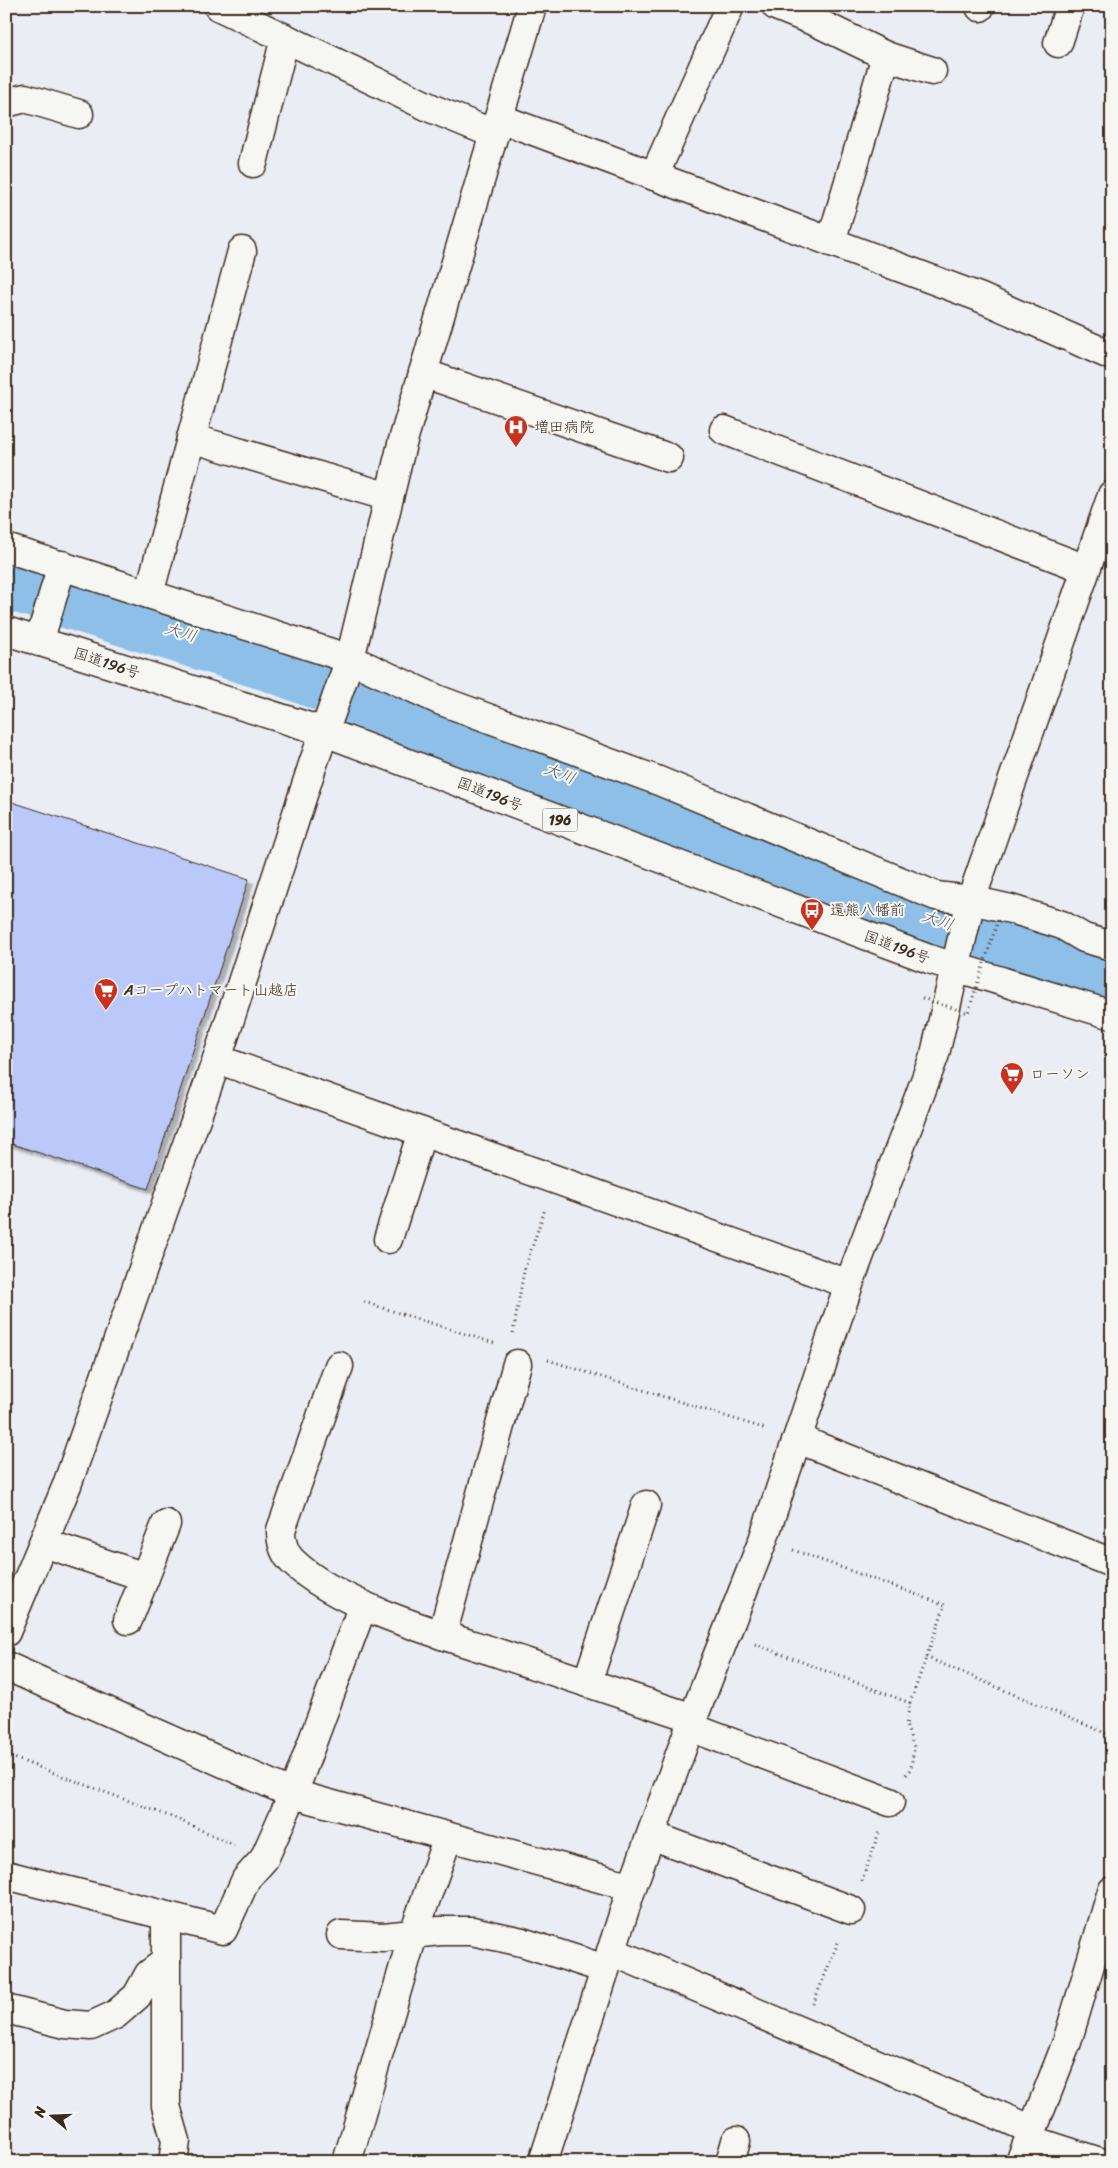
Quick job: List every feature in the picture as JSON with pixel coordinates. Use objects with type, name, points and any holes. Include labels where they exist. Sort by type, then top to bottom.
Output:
[{"type":"main road","points":[[218,6],[433,109],[497,126],[654,176],[979,297],[1112,356]]},
{"type":"main road","points":[[6,1632],[12,1603],[44,1543],[67,1485],[217,1059],[324,732],[349,664],[402,444],[532,6]]},
{"type":"main road","points":[[654,176],[730,6]]},
{"type":"main road","points":[[776,6],[816,22],[886,56],[932,71]]},
{"type":"main road","points":[[1058,43],[1070,6]]},
{"type":"main road","points":[[253,163],[286,38]]},
{"type":"main road","points":[[831,242],[886,56]]},
{"type":"main road","points":[[6,103],[25,98],[79,114]]},
{"type":"main road","points":[[149,594],[242,251]]},
{"type":"main road","points":[[423,373],[669,458]]},
{"type":"main road","points":[[724,430],[1086,569]]},
{"type":"main road","points":[[191,438],[389,497]]},
{"type":"main road","points":[[543,2162],[632,1887],[691,1723],[763,1540],[849,1284],[935,1054],[969,909],[1112,495]]},
{"type":"main road","points":[[6,548],[60,571],[149,594],[349,664],[659,782],[969,909],[1028,914],[1062,925],[1084,938],[1112,946]]},
{"type":"main road","points":[[39,642],[60,571]]},
{"type":"main road","name":"国道196号","points":[[6,631],[324,732],[957,957],[1112,1015]]},
{"type":"main road","points":[[217,1059],[849,1284]]},
{"type":"main road","points":[[388,1239],[422,1132]]},
{"type":"main road","points":[[442,1635],[514,1356]]},
{"type":"main road","points":[[339,1366],[281,1530],[281,1545],[292,1561],[317,1580],[363,1605],[442,1635],[587,1683],[890,1802]]},
{"type":"main road","points":[[798,1439],[1112,1564]]},
{"type":"main road","points":[[587,1683],[646,1505]]},
{"type":"main road","points":[[128,1620],[166,1524]]},
{"type":"main road","points":[[44,1543],[145,1577]]},
{"type":"main road","points":[[6,1875],[223,1930],[246,1879],[264,1859],[293,1794],[363,1605]]},
{"type":"main road","points":[[6,1666],[293,1794],[632,1887]]},
{"type":"main road","points":[[651,1835],[851,1910]]},
{"type":"main road","points":[[347,2162],[413,1935],[448,1837]]},
{"type":"main road","points":[[1027,2144],[1067,2042],[1112,1891]]},
{"type":"main road","points":[[166,1916],[166,2106],[176,2141],[173,2162]]},
{"type":"main road","points":[[341,1935],[384,1937],[440,1931],[472,1930],[608,1960],[802,2032],[1027,2144],[1100,2162]]},
{"type":"main road","points":[[6,2009],[65,2024],[91,2026],[115,2015],[137,1996],[149,1974],[166,1960]]},
{"type":"path","points":[[922,998],[968,1013],[999,917]]},
{"type":"path","points":[[364,1302],[514,1356],[524,1271],[555,1180]]},
{"type":"path","points":[[547,1360],[798,1439]]},
{"type":"path","points":[[763,1540],[945,1605],[910,1703],[906,1725],[914,1747],[911,1768],[898,1783],[890,1802],[851,1910],[802,2032]]},
{"type":"path","points":[[726,1633],[910,1703]]},
{"type":"path","points":[[926,1657],[1112,1736]]},
{"type":"path","points":[[6,1755],[177,1820],[264,1859]]},
{"type":"building","name":"Aコープハトマート山越店","points":[[6,800],[249,879],[148,1189],[6,1142]]},
{"type":"waterway","name":"大川","points":[[6,578],[278,663],[930,918],[1112,975]]},
{"type":"place","name":"増田病院","points":[[516,448]]},
{"type":"place","name":"還熊八幡前","points":[[812,931]]},
{"type":"place","name":"Aコープハトマート山越店","points":[[106,1011]]},
{"type":"place","name":"ローソン","points":[[1012,1095]]}]
